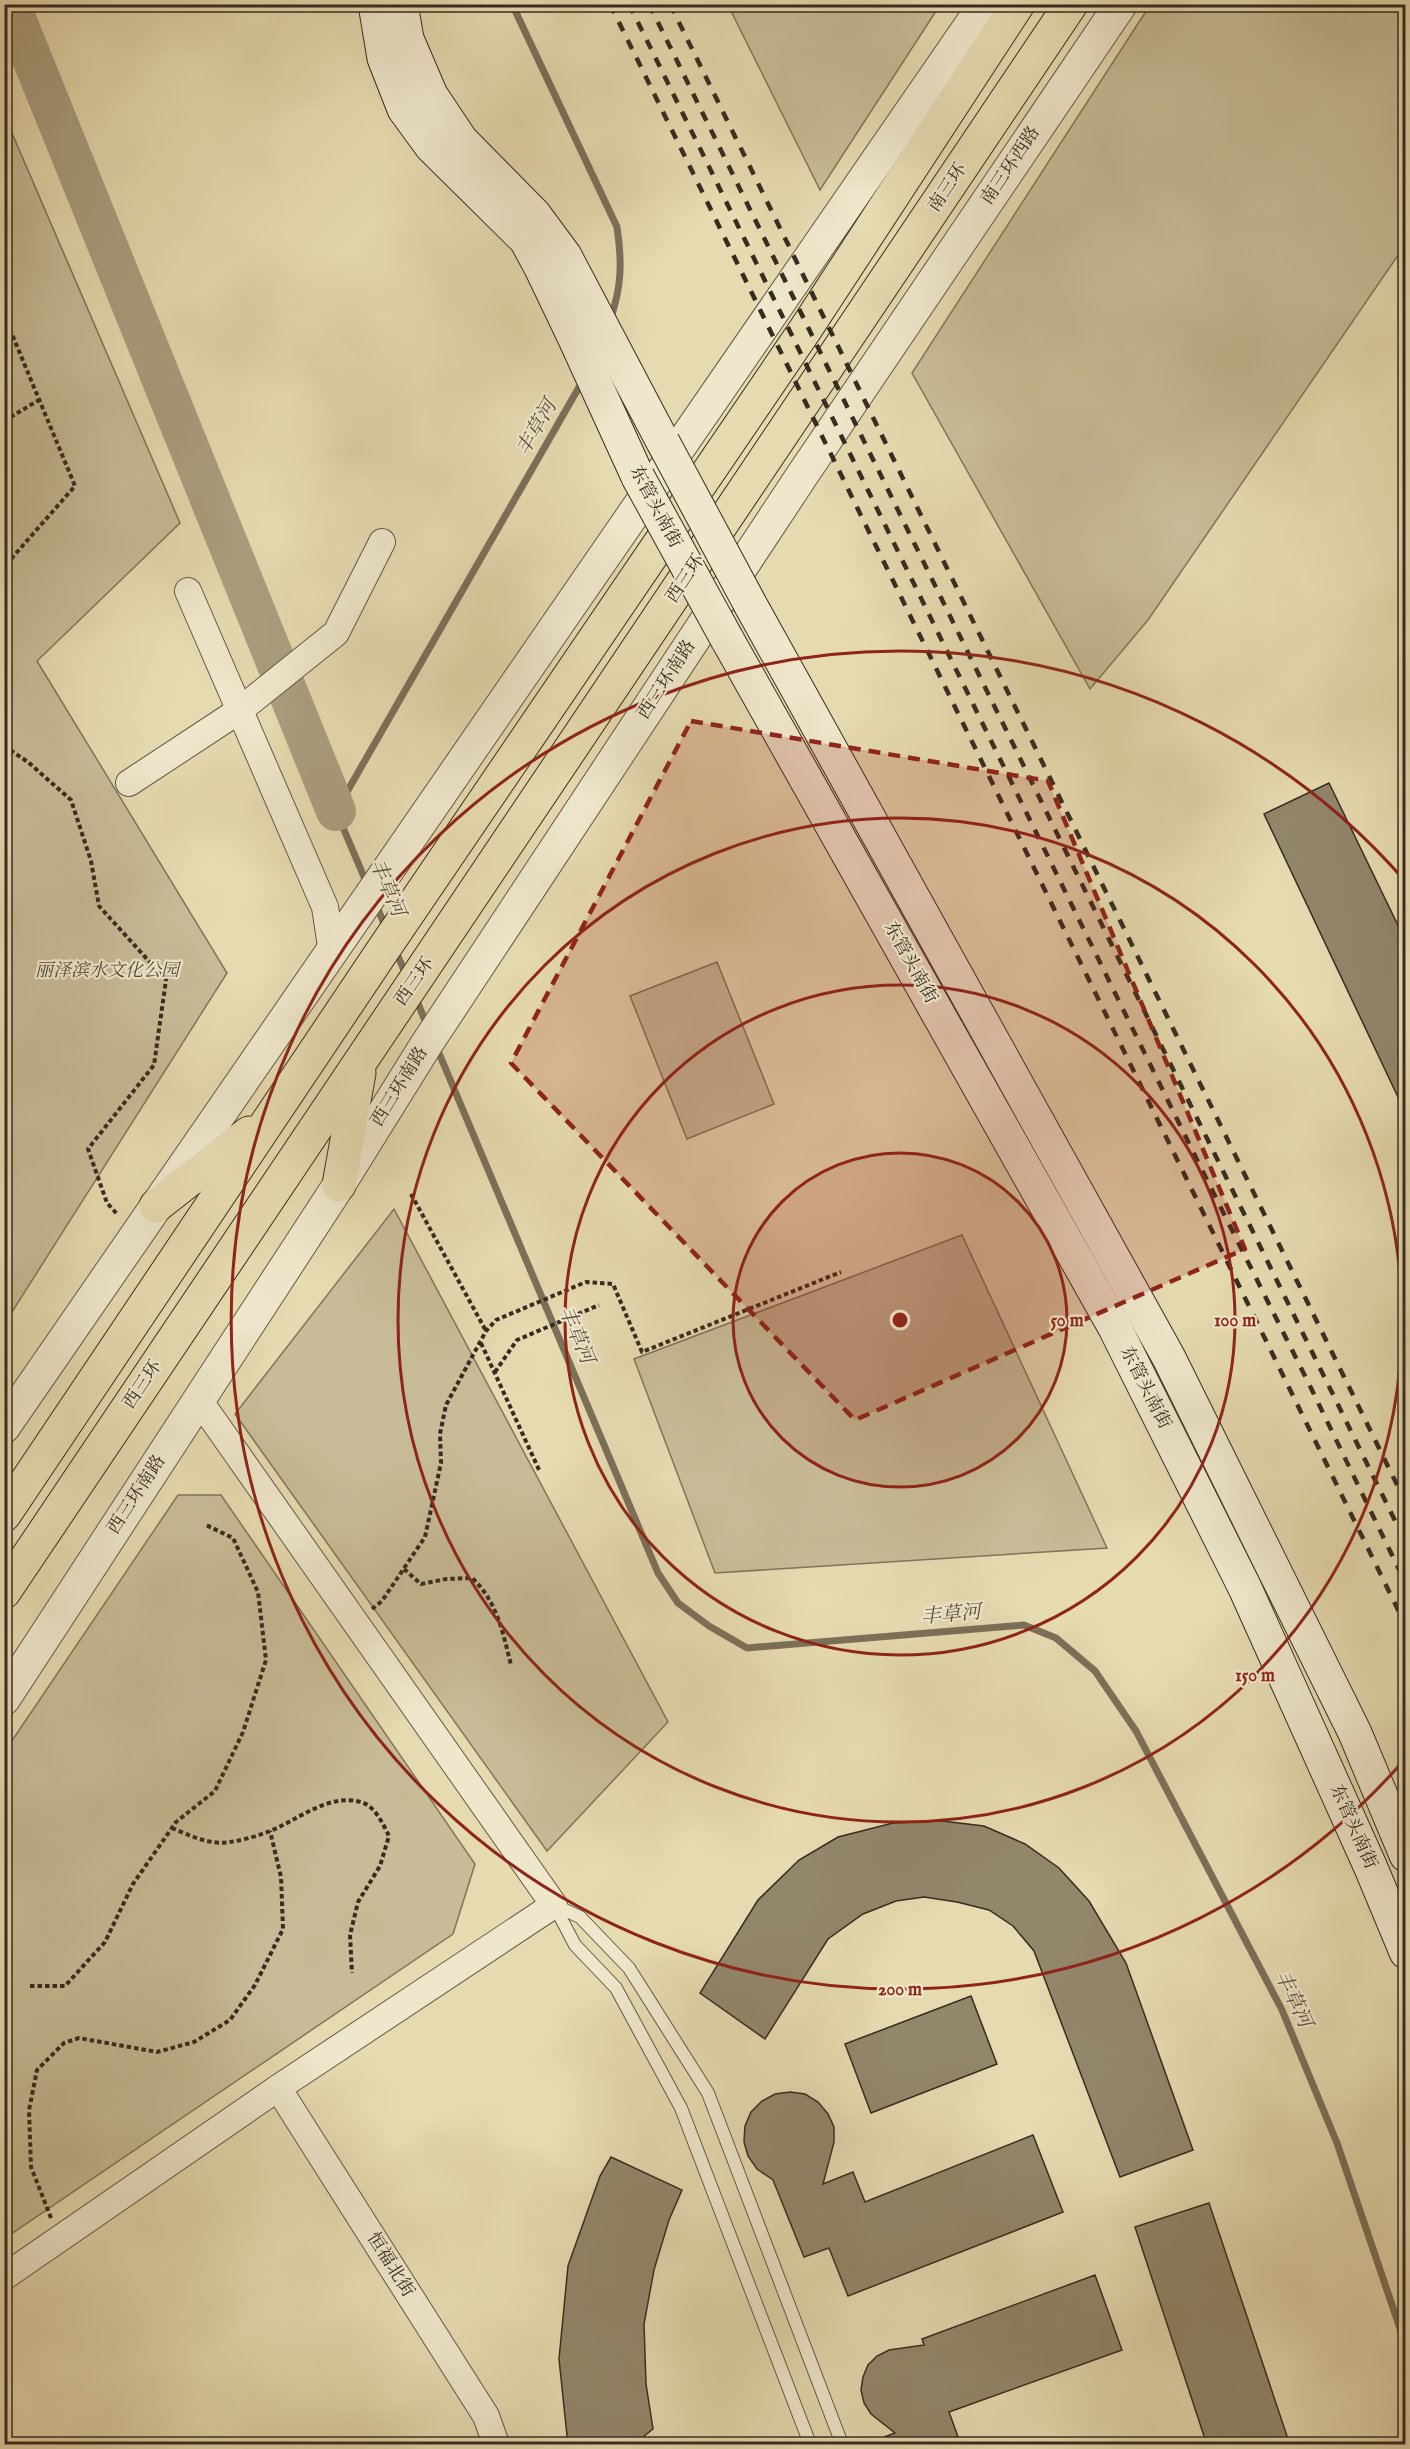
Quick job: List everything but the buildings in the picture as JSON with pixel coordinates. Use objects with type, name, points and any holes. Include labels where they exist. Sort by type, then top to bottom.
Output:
[{"type":"highway","points":[[4,1515],[383,950],[409,916],[805,330],[1018,4]]},
{"type":"highway","name":"南三环","points":[[825,372],[1071,4]]},
{"type":"highway","name":"西三环","points":[[4,1592],[825,372]]},
{"type":"highway","points":[[339,1185],[360,1062]]},
{"type":"highway","points":[[156,1206],[274,1113]]},
{"type":"main road","name":"东管头南街","points":[[375,4],[384,58],[404,109],[431,146],[526,240],[638,477],[1115,1328],[1245,1587],[1371,1868],[1406,1952]]},
{"type":"main road","name":"东管头南街","points":[[401,4],[407,39],[431,95],[461,140],[534,214],[565,256],[750,604],[1169,1358],[1355,1733],[1406,1855]]},
{"type":"street","points":[[4,1427],[737,368],[985,4]]},
{"type":"street","name":"南三环西路","points":[[801,477],[1121,4]]},
{"type":"street","name":"西三环南路","points":[[4,1699],[339,1185],[426,1045],[801,477]]},
{"type":"street","points":[[129,783],[240,710],[336,633],[382,542]]},
{"type":"street","points":[[188,591],[324,907],[332,952]]},
{"type":"street","points":[[4,2277],[278,2088],[554,1905],[199,1400]]},
{"type":"street","name":"恒福北街","points":[[278,2088],[486,2416],[496,2445]]},
{"type":"lane","points":[[554,1905],[575,1945],[616,1988],[681,2108],[810,2445]]},
{"type":"lane","points":[[554,1905],[580,1917],[629,1968],[708,2093],[842,2445]]},
{"type":"path","points":[[4,315],[75,486],[4,567]]},
{"type":"path","points":[[4,389],[12,409],[4,414]]},
{"type":"path","points":[[4,421],[39,400]]},
{"type":"path","points":[[4,454],[10,472],[4,474]]},
{"type":"path","points":[[4,746],[28,762],[71,800],[91,861],[99,906],[166,980],[154,1065],[88,1149],[107,1203],[136,1235]]},
{"type":"path","points":[[411,1194],[486,1331]]},
{"type":"path","points":[[355,1622],[382,1601],[425,1537],[441,1463],[440,1434],[446,1405],[486,1331],[496,1320],[586,1282],[613,1284],[642,1353],[841,1272]]},
{"type":"path","points":[[495,1372],[517,1340],[599,1305]]},
{"type":"path","points":[[480,1342],[540,1472]]},
{"type":"path","points":[[30,1986],[65,1986],[105,1942],[132,1884],[176,1822],[215,1791],[243,1732],[266,1660],[258,1592],[233,1538],[206,1525]]},
{"type":"path","points":[[404,1569],[422,1584],[446,1579],[472,1578],[491,1601],[511,1665]]},
{"type":"path","points":[[172,1828],[193,1837],[227,1843],[270,1831],[310,1810],[346,1800],[362,1802],[380,1816],[389,1836],[380,1866],[358,1902],[350,1935],[352,1973]]},
{"type":"path","points":[[53,2221],[31,2167],[28,2110],[37,2070],[64,2043],[79,2038],[157,2052],[194,2042],[230,2020],[255,1985],[283,1929],[281,1877],[270,1831]]},
{"type":"highlighted area","points":[[691,721],[1048,781],[1245,1249],[855,1420],[511,1063]]},
{"type":"green space","points":[[728,5],[940,5],[820,190]]},
{"type":"green space","points":[[1150,5],[1405,5],[1405,245],[1148,620],[1090,689],[912,373]]},
{"type":"green space","name":"丽泽滨水文化公园","points":[[5,117],[180,523],[37,661],[227,973],[5,1323]]},
{"type":"green space","points":[[717,962],[774,1104],[687,1139],[630,996]]},
{"type":"green space","points":[[394,1209],[668,1722],[547,1851],[235,1414]]},
{"type":"green space","points":[[962,1235],[1107,1548],[715,1573],[634,1359]]},
{"type":"green space","points":[[178,1495],[221,1495],[475,1864],[453,1934],[5,2238],[5,1751]]},
{"type":"waterway","points":[[10,4],[336,811]]},
{"type":"waterway","name":"丰草河","points":[[512,4],[617,227],[620,274],[610,320]]},
{"type":"waterway","name":"丰草河","points":[[367,884],[336,811],[582,382]]},
{"type":"waterway","name":"丰草河","points":[[376,905],[386,928]]},
{"type":"waterway","name":"丰草河","points":[[395,949],[406,975]]},
{"type":"waterway","name":"丰草河","points":[[415,996],[428,1028]]},
{"type":"waterway","name":"丰草河","points":[[436,1046],[658,1573],[678,1603],[709,1626],[747,1648],[1024,1625],[1056,1638],[1095,1671],[1136,1731],[1282,2010],[1337,2143],[1406,2346]]},
{"type":"railway","points":[[610,4],[1406,1626]]},
{"type":"railway","points":[[629,4],[1406,1584]]},
{"type":"railway","points":[[649,4],[1406,1543]]},
{"type":"railway","points":[[670,4],[1406,1503]]}]
